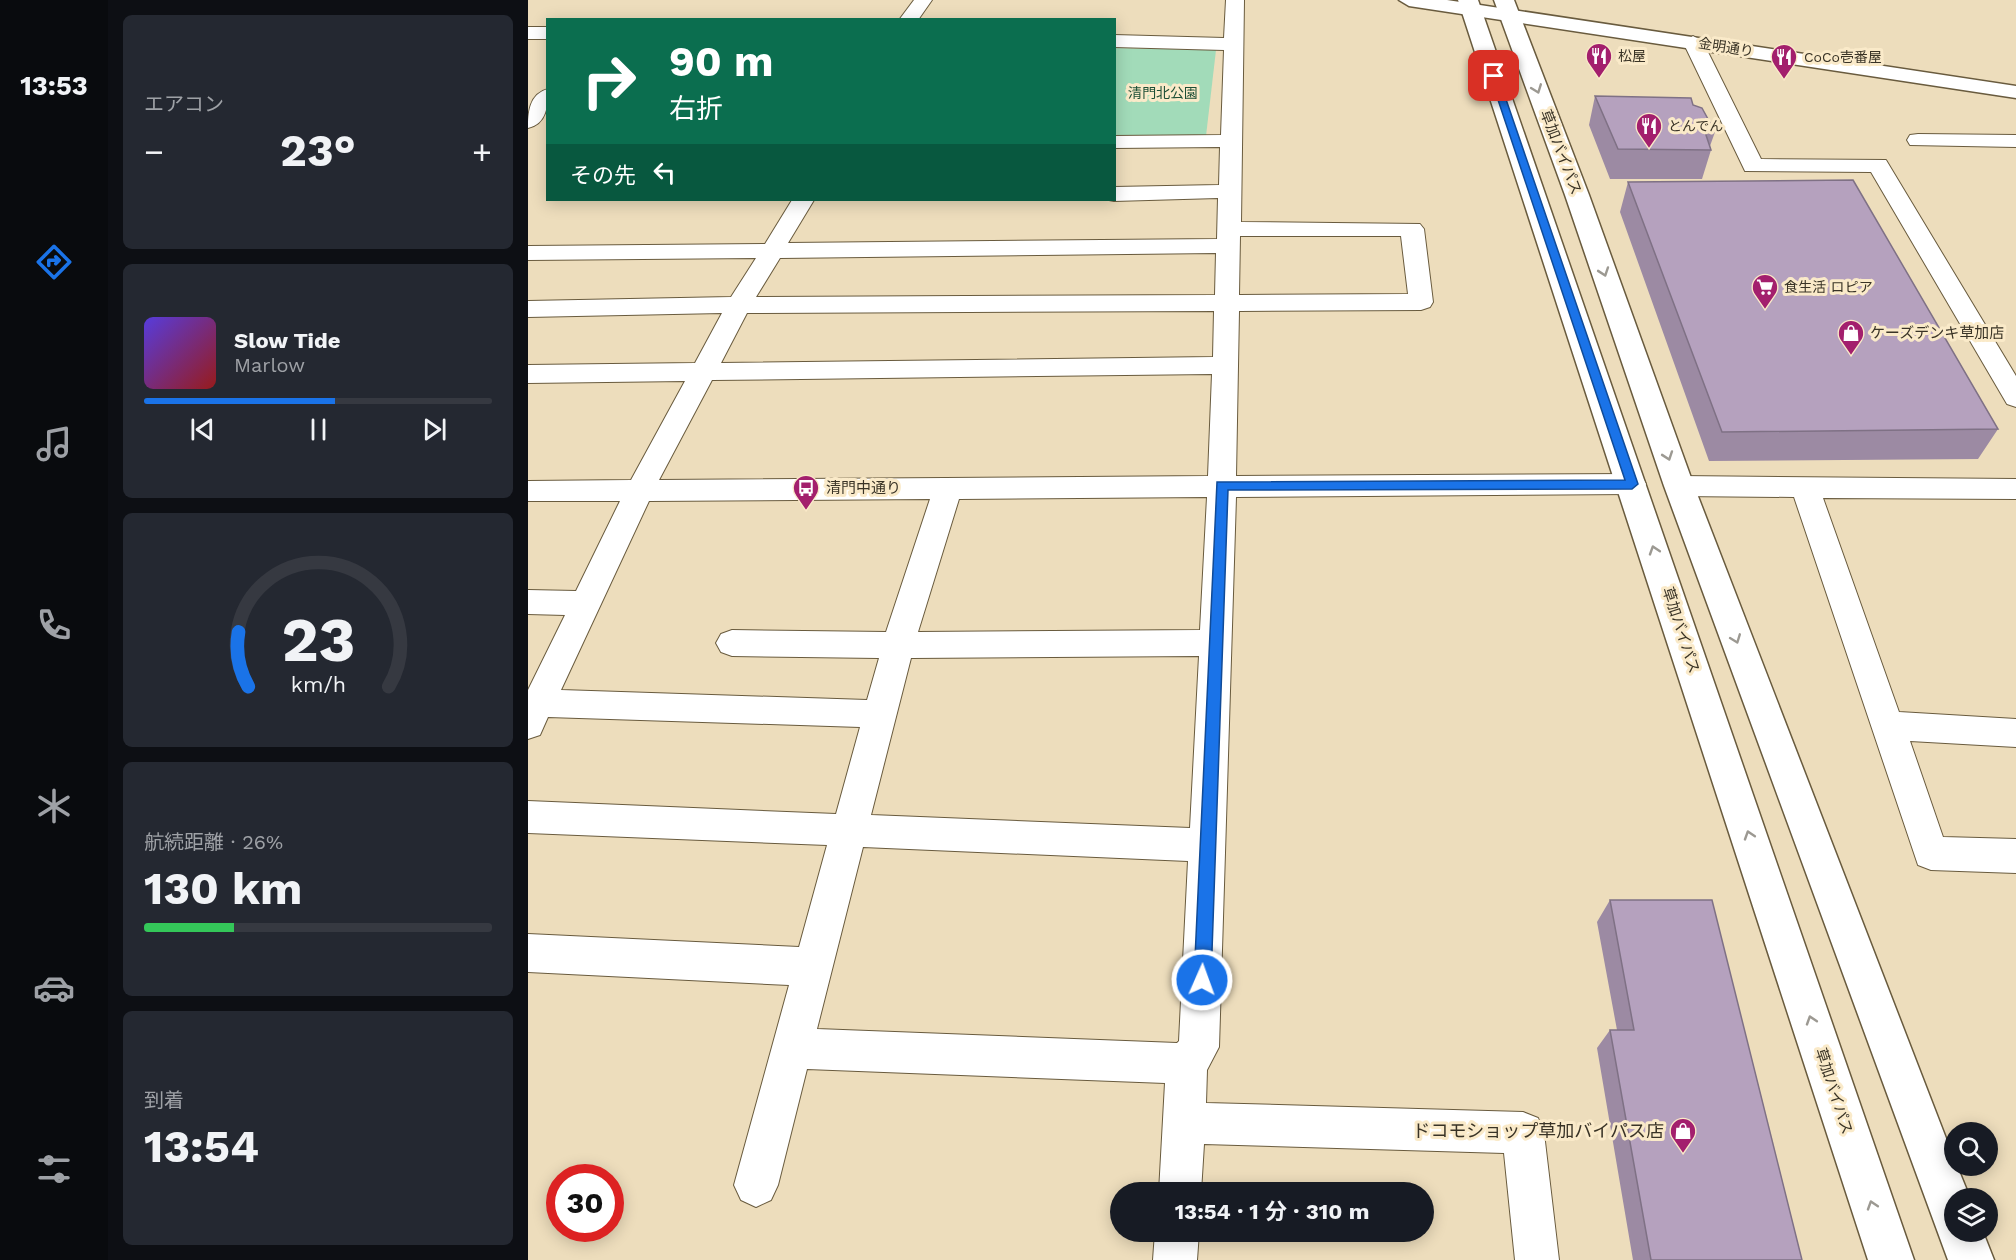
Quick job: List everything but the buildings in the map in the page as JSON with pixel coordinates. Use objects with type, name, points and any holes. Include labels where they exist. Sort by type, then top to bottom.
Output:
[{"type":"main road","name":"金明通り","points":[[1409,0],[1506,7],[1693,42],[2016,92]]},
{"type":"main road","name":"草加バイパス","points":[[1469,4],[1891,1260]]},
{"type":"main road","name":"草加バイパス","points":[[1506,7],[1578,195],[1679,486],[1944,1190]]},
{"type":"main road","points":[[1964,1242],[1971,1260]]},
{"type":"street","points":[[910,18],[923,0]]},
{"type":"street","points":[[1181,1182],[1187,1064],[1199,1047],[1222,486],[1228,191],[1235,0]]},
{"type":"street","points":[[528,33],[546,33]]},
{"type":"street","points":[[1116,42],[1233,45]]},
{"type":"street","points":[[1693,42],[1753,166],[1878,165],[2016,398]]},
{"type":"street","points":[[528,87],[546,87]]},
{"type":"street","points":[[528,123],[546,98]]},
{"type":"street","points":[[1918,140],[2016,141]]},
{"type":"street","points":[[1116,142],[1230,141]]},
{"type":"street","points":[[1116,194],[1228,191]]},
{"type":"street","points":[[802,201],[739,305],[640,489],[533,714],[880,714]]},
{"type":"street","points":[[528,253],[1227,237],[1412,229],[1421,302],[739,305],[528,309]]},
{"type":"street","points":[[528,374],[1224,365]]},
{"type":"street","points":[[528,491],[1632,484]]},
{"type":"street","points":[[1679,486],[2016,489]]},
{"type":"street","points":[[1805,488],[1931,853],[2016,856]]},
{"type":"street","points":[[756,1185],[898,645],[948,489]]},
{"type":"street","points":[[528,602],[585,603]]},
{"type":"street","points":[[732,643],[898,645],[1216,643]]},
{"type":"street","points":[[1888,726],[2016,733]]},
{"type":"street","points":[[528,817],[1208,845]]},
{"type":"street","points":[[528,953],[815,967]]},
{"type":"street","points":[[792,1048],[1187,1064]]},
{"type":"street","points":[[1185,1123],[1523,1133],[1537,1260]]},
{"type":"street","points":[[1175,1260],[1176,1242]]},
{"type":"green space","name":"清門北公園","points":[[1116,48],[1216,50],[1206,136],[1116,135]]},
{"type":"place","name":"松屋","points":[[1599,79]]},
{"type":"place","name":"CoCo壱番屋","points":[[1784,80]]},
{"type":"place","name":"とんでん","points":[[1649,149]]},
{"type":"place","name":"食生活 ロピア","points":[[1765,310]]},
{"type":"place","name":"ケーズデンキ草加店","points":[[1851,356]]},
{"type":"place","name":"清門中通り","points":[[806,511]]},
{"type":"place","name":"ドコモショップ草加バイパス店","points":[[1683,1154]]},
{"type":"route","points":[[1202,980],[1222,486],[1632,484],[1494,76]]}]
